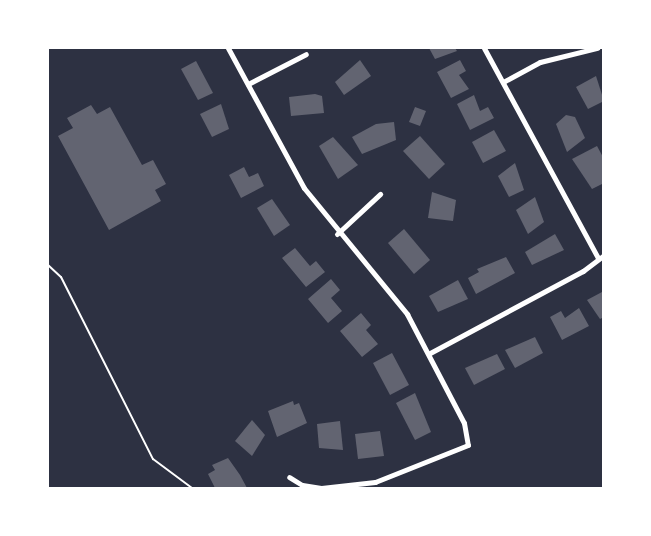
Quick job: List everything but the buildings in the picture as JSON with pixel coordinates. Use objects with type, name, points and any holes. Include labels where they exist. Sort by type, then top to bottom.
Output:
[{"type":"street","points":[[228,48],[304,188],[337,234],[407,314],[430,353],[464,424],[468,446],[375,482],[321,488],[302,485],[289,477]]},
{"type":"street","points":[[430,353],[582,272],[601,256],[484,48]]},
{"type":"street","points":[[503,82],[540,62],[597,48]]},
{"type":"street","points":[[248,84],[306,54]]},
{"type":"street","points":[[337,234],[380,194]]},
{"type":"path","points":[[48,265],[60,277],[153,459],[192,488]]}]
